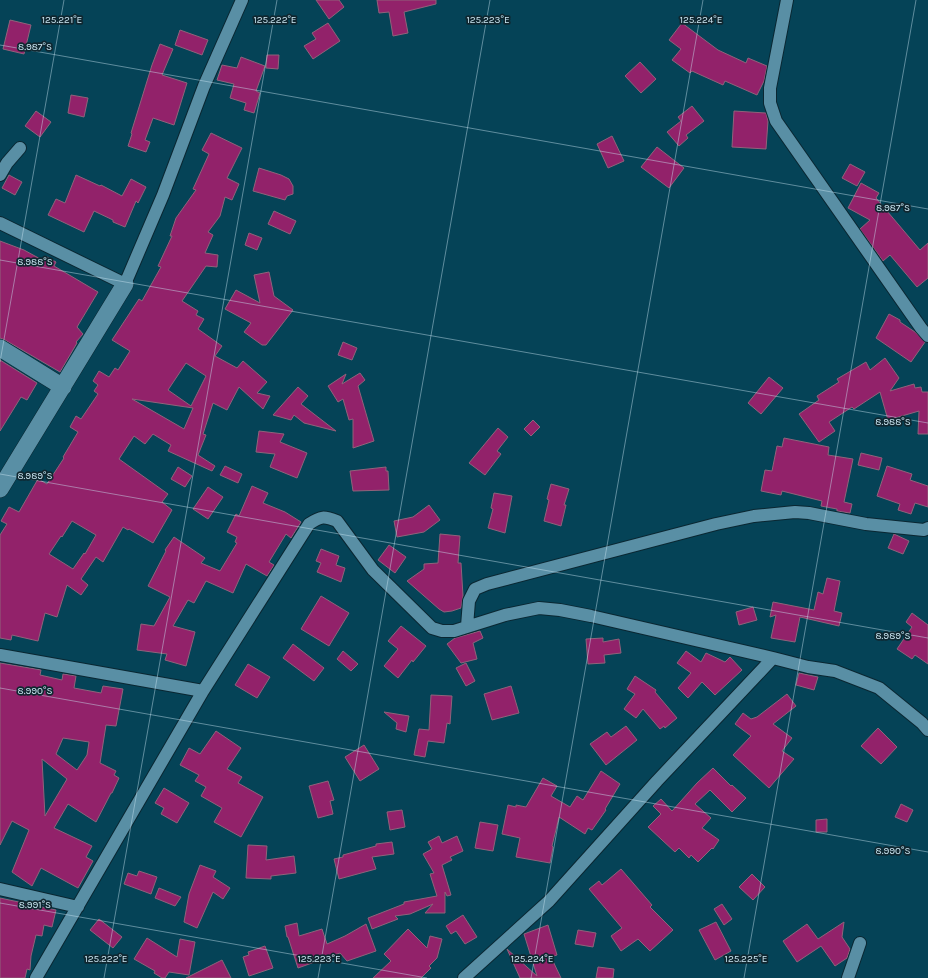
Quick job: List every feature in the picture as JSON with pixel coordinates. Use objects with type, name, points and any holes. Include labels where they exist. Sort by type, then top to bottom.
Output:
[{"type":"street","points":[[0,489],[125,284],[163,196],[204,86],[242,0]]},
{"type":"street","points":[[786,0],[770,88],[770,103],[776,120],[916,322],[928,336]]},
{"type":"street","points":[[0,175],[7,163],[20,148]]},
{"type":"street","points":[[0,223],[125,284]]},
{"type":"street","points":[[0,348],[63,387]]},
{"type":"street","points":[[467,626],[469,601],[475,588],[709,526],[754,516],[795,512],[809,513],[866,524],[924,530],[928,528]]},
{"type":"street","points":[[36,978],[203,691],[309,524],[319,517],[337,521],[373,570],[432,628],[442,632],[454,631],[505,615],[539,608],[560,610],[591,616],[808,667],[835,671],[880,688],[922,723],[928,730]]},
{"type":"street","points":[[0,655],[203,691]]},
{"type":"street","points":[[464,978],[549,901],[657,781],[773,658]]},
{"type":"street","points":[[0,888],[78,907]]},
{"type":"street","points":[[848,978],[860,943]]},
{"type":"building","points":[[316,0],[339,0],[344,7],[329,19]]},
{"type":"building","points":[[377,0],[436,0],[436,4],[404,12],[408,33],[393,36],[389,12],[379,13]]},
{"type":"building","points":[[10,20],[31,25],[24,54],[3,49]]},
{"type":"building","points":[[328,23],[340,41],[313,59],[304,46],[316,39],[312,33]]},
{"type":"building","points":[[682,23],[718,50],[746,63],[748,58],[767,66],[764,81],[757,95],[725,81],[723,85],[692,71],[690,73],[672,60],[681,49],[669,40]]},
{"type":"building","points":[[180,30],[208,40],[202,55],[175,45]]},
{"type":"building","points":[[160,44],[173,49],[162,75],[187,83],[174,125],[153,118],[145,140],[150,142],[146,152],[128,146],[152,65]]},
{"type":"building","points":[[267,55],[279,55],[278,69],[266,68]]},
{"type":"building","points":[[241,57],[265,66],[256,91],[260,93],[254,113],[244,110],[246,103],[230,98],[234,84],[217,80],[222,65],[237,68]]},
{"type":"building","points":[[640,62],[656,79],[641,93],[625,76]]},
{"type":"building","points":[[71,95],[88,98],[84,117],[68,113]]},
{"type":"building","points":[[692,106],[704,121],[686,135],[688,138],[679,146],[667,132],[681,121],[678,117]]},
{"type":"building","points":[[36,111],[51,122],[40,137],[25,126]]},
{"type":"building","points":[[734,111],[766,113],[768,121],[766,149],[732,147]]},
{"type":"building","points":[[211,133],[242,148],[227,178],[239,184],[232,200],[225,197],[220,216],[208,232],[213,235],[205,253],[218,255],[217,267],[206,266],[182,301],[198,311],[196,315],[204,319],[198,329],[222,346],[215,356],[237,368],[243,361],[267,382],[257,393],[270,396],[263,409],[239,387],[227,410],[213,403],[203,434],[206,435],[198,455],[215,466],[212,471],[168,451],[171,445],[153,434],[145,444],[134,436],[119,459],[168,494],[162,502],[172,510],[153,543],[123,527],[103,562],[96,557],[81,579],[88,585],[81,595],[67,585],[57,617],[45,613],[38,641],[12,635],[11,640],[0,638],[0,535],[7,524],[1,521],[9,507],[19,512],[38,479],[47,484],[64,458],[63,457],[78,432],[70,427],[76,416],[81,419],[98,394],[94,391],[98,385],[93,381],[99,371],[109,377],[115,368],[118,370],[130,351],[112,340],[139,299],[142,301],[161,267],[158,266],[172,236],[170,236],[176,218],[196,190],[193,189],[209,154],[202,150]],"holes":[[[186,363],[206,376],[191,406],[168,390]],[[132,399],[193,408],[184,429]],[[72,521],[96,535],[85,554],[84,553],[73,569],[49,554],[61,536],[62,537]]]},
{"type":"building","points":[[612,136],[624,161],[608,168],[597,144]]},
{"type":"building","points":[[657,147],[684,168],[669,188],[641,167]]},
{"type":"building","points":[[850,164],[865,172],[857,186],[842,178]]},
{"type":"building","points":[[259,168],[289,179],[293,186],[293,194],[287,196],[285,200],[253,191]]},
{"type":"building","points":[[9,175],[22,182],[15,195],[2,188]]},
{"type":"building","points":[[76,175],[100,186],[101,185],[122,196],[131,179],[146,187],[138,203],[136,201],[125,227],[94,211],[84,232],[48,215],[56,199],[65,203]]},
{"type":"building","points":[[861,183],[879,193],[876,198],[920,250],[928,243],[928,278],[917,287],[890,255],[883,261],[860,229],[870,220],[848,208]]},
{"type":"building","points":[[274,211],[296,221],[290,234],[268,224]]},
{"type":"building","points":[[249,233],[262,238],[257,250],[245,245]]},
{"type":"building","points":[[0,241],[24,250],[44,261],[47,257],[56,262],[54,266],[98,292],[77,327],[83,334],[76,342],[77,343],[60,372],[0,338]]},
{"type":"building","points":[[269,272],[274,296],[293,310],[266,345],[262,345],[244,332],[251,323],[225,309],[236,290],[260,303],[254,275]]},
{"type":"building","points":[[889,314],[900,320],[900,322],[915,332],[925,342],[911,362],[876,338]]},
{"type":"building","points":[[343,342],[357,348],[352,360],[338,355]]},
{"type":"building","points":[[885,358],[899,378],[890,391],[914,384],[915,388],[921,387],[922,392],[928,392],[928,434],[918,434],[919,411],[888,420],[880,392],[854,409],[852,407],[829,422],[835,431],[819,442],[799,414],[819,400],[817,396],[839,382],[837,379],[866,362],[870,370]]},
{"type":"building","points":[[0,360],[37,383],[27,400],[21,397],[0,431]]},
{"type":"building","points":[[360,373],[365,380],[358,386],[374,441],[353,448],[353,419],[349,420],[343,399],[338,402],[328,386],[346,374],[342,384]]},
{"type":"building","points":[[769,377],[783,388],[761,414],[748,403]]},
{"type":"building","points":[[298,387],[308,396],[301,404],[336,431],[304,423],[294,415],[291,420],[273,415]]},
{"type":"building","points":[[533,420],[540,427],[531,436],[524,429]]},
{"type":"building","points":[[498,428],[508,437],[497,451],[501,454],[485,475],[469,463]]},
{"type":"building","points":[[259,431],[284,434],[280,442],[307,453],[297,478],[270,467],[275,454],[256,452]]},
{"type":"building","points":[[784,438],[829,447],[828,455],[853,459],[844,502],[852,504],[850,513],[821,506],[822,501],[782,491],[781,495],[761,491],[765,470],[772,471],[777,446],[782,447]]},
{"type":"building","points":[[861,453],[882,458],[879,470],[858,465]]},
{"type":"building","points":[[225,466],[242,474],[238,483],[220,475]]},
{"type":"building","points":[[887,466],[912,474],[910,480],[928,486],[928,507],[915,503],[911,514],[898,510],[900,504],[877,496]]},
{"type":"building","points":[[178,467],[192,476],[185,487],[171,479]]},
{"type":"building","points":[[386,467],[386,471],[388,471],[389,490],[353,491],[350,471]]},
{"type":"building","points":[[551,484],[569,489],[564,505],[566,505],[561,526],[544,521]]},
{"type":"building","points":[[252,486],[268,493],[263,503],[285,512],[301,522],[291,538],[286,534],[269,562],[274,565],[267,576],[246,564],[233,593],[206,581],[194,603],[188,600],[173,626],[195,632],[186,666],[165,660],[167,654],[137,650],[141,624],[154,626],[170,597],[148,586],[166,551],[165,550],[174,537],[205,558],[201,563],[220,571],[237,543],[235,542],[237,537],[227,532],[236,514],[239,516]]},
{"type":"building","points":[[208,487],[223,497],[208,519],[193,509]]},
{"type":"building","points":[[494,493],[512,496],[505,533],[488,528],[493,509],[491,508]]},
{"type":"building","points":[[429,505],[440,520],[424,532],[397,537],[394,521],[413,517]]},
{"type":"building","points":[[440,534],[460,536],[458,563],[461,563],[463,596],[461,608],[444,612],[407,581],[424,569],[424,564],[438,563]]},
{"type":"building","points":[[894,534],[909,541],[903,554],[888,548]]},
{"type":"building","points":[[389,545],[406,557],[395,573],[378,560]]},
{"type":"building","points":[[321,549],[339,556],[336,565],[345,568],[341,582],[317,572],[321,563],[316,561]]},
{"type":"building","points":[[827,578],[840,581],[834,611],[842,613],[839,626],[800,617],[795,642],[771,638],[776,615],[770,617],[773,602],[814,610],[818,592],[823,594]]},
{"type":"building","points":[[321,596],[349,613],[329,646],[301,629]]},
{"type":"building","points":[[753,607],[757,620],[739,625],[736,612]]},
{"type":"building","points":[[912,613],[928,625],[928,664],[915,655],[912,659],[897,649],[912,627],[906,622]]},
{"type":"building","points":[[401,626],[426,646],[413,662],[412,660],[398,678],[384,666],[398,649],[388,641]]},
{"type":"building","points":[[480,631],[483,638],[473,643],[477,659],[461,663],[447,644],[455,638]]},
{"type":"building","points":[[603,638],[603,642],[619,639],[621,653],[604,655],[605,663],[588,664],[586,639]]},
{"type":"building","points":[[293,644],[324,668],[314,681],[283,658]]},
{"type":"building","points":[[343,651],[358,664],[351,671],[337,659]]},
{"type":"building","points":[[686,651],[701,662],[706,653],[725,662],[730,657],[742,670],[715,695],[702,682],[688,698],[678,688],[691,673],[677,663]]},
{"type":"building","points":[[0,663],[41,670],[40,675],[62,680],[63,674],[76,676],[74,688],[101,693],[103,686],[123,689],[116,726],[106,725],[100,763],[116,771],[114,775],[119,778],[112,793],[96,822],[68,804],[54,828],[92,846],[86,857],[93,861],[78,888],[41,868],[32,886],[12,872],[29,830],[12,821],[0,845]],"holes":[[[63,738],[89,742],[87,755],[77,770],[56,754]],[[42,759],[67,779],[45,816]]]},
{"type":"building","points":[[466,663],[475,681],[466,686],[456,668]]},
{"type":"building","points":[[248,664],[270,677],[257,698],[235,685]]},
{"type":"building","points":[[799,673],[818,677],[814,690],[796,685]]},
{"type":"building","points":[[635,676],[656,690],[655,692],[677,718],[665,728],[664,726],[660,729],[643,709],[636,718],[624,709],[635,694],[627,689]]},
{"type":"building","points":[[511,686],[519,713],[492,720],[484,694]]},
{"type":"building","points":[[787,694],[796,706],[773,724],[792,738],[782,751],[794,759],[769,788],[733,755],[751,736],[735,724],[743,713],[751,719],[757,717]]},
{"type":"building","points":[[431,695],[452,696],[450,724],[447,723],[444,743],[428,741],[425,757],[414,755],[419,729],[429,730]]},
{"type":"building","points":[[384,712],[409,716],[406,732],[396,729],[397,723]]},
{"type":"building","points":[[626,726],[637,740],[606,765],[590,744],[607,732],[611,737]]},
{"type":"building","points":[[878,728],[897,747],[881,764],[861,746]]},
{"type":"building","points":[[216,731],[241,748],[227,769],[242,777],[238,783],[263,797],[241,837],[214,822],[222,808],[201,796],[206,787],[195,781],[199,775],[180,765],[189,748],[200,754]]},
{"type":"building","points":[[364,745],[379,769],[360,781],[345,757]]},
{"type":"building","points":[[713,768],[731,786],[732,785],[746,798],[732,812],[710,790],[695,804],[711,818],[702,828],[719,840],[713,849],[712,848],[698,862],[691,855],[689,858],[679,848],[675,852],[648,827],[661,814],[653,806],[661,799],[672,811],[697,783]]},
{"type":"building","points":[[601,771],[620,784],[605,809],[606,810],[592,830],[588,828],[585,834],[559,817],[552,846],[550,863],[516,857],[520,838],[502,834],[508,805],[526,807],[543,778],[557,786],[551,796],[570,807],[577,796],[583,800]]},
{"type":"building","points":[[328,781],[334,800],[330,801],[333,814],[318,818],[309,786]]},
{"type":"building","points":[[164,788],[189,803],[177,823],[161,814],[164,808],[155,803]]},
{"type":"building","points":[[901,804],[913,810],[907,822],[895,817]]},
{"type":"building","points":[[402,810],[405,827],[390,830],[387,812]]},
{"type":"building","points":[[827,819],[827,832],[816,832],[816,820]]},
{"type":"building","points":[[480,822],[498,825],[493,851],[475,848]]},
{"type":"building","points":[[439,836],[442,843],[457,836],[463,851],[450,857],[452,860],[442,865],[451,895],[447,896],[445,892],[445,913],[425,913],[433,904],[410,914],[395,916],[398,919],[372,929],[368,918],[404,904],[404,902],[437,896],[430,874],[434,873],[423,854],[432,849],[428,842]]},
{"type":"building","points":[[392,842],[394,854],[372,857],[376,869],[339,879],[334,859],[376,846],[376,844]]},
{"type":"building","points":[[248,845],[267,846],[266,860],[294,856],[296,873],[271,876],[271,879],[246,878]]},
{"type":"building","points":[[200,865],[216,871],[213,877],[230,888],[223,899],[213,892],[197,928],[184,922],[189,894]]},
{"type":"building","points":[[621,869],[652,905],[650,907],[673,930],[650,951],[638,939],[621,951],[611,936],[622,928],[589,889],[599,881],[602,885]]},
{"type":"building","points":[[139,871],[157,877],[151,894],[124,884],[128,873],[137,876]]},
{"type":"building","points":[[752,874],[765,887],[753,900],[739,887]]},
{"type":"building","points":[[159,888],[181,897],[175,906],[155,898]]},
{"type":"building","points":[[0,898],[56,910],[52,927],[44,925],[42,936],[36,935],[31,956],[30,970],[27,969],[25,978],[0,978]]},
{"type":"building","points":[[722,904],[732,919],[724,925],[714,909]]},
{"type":"building","points":[[463,915],[477,937],[465,944],[456,931],[451,934],[446,926]]},
{"type":"building","points":[[99,919],[122,937],[113,948],[90,930]]},
{"type":"building","points":[[716,922],[731,951],[715,960],[699,930]]},
{"type":"building","points":[[844,922],[842,937],[850,949],[847,958],[835,966],[821,946],[797,962],[783,941],[807,924],[818,939]]},
{"type":"building","points":[[297,923],[299,936],[322,929],[327,944],[366,924],[376,951],[347,961],[340,953],[298,968],[287,937],[285,926]]},
{"type":"building","points":[[548,925],[557,955],[551,957],[561,978],[520,978],[507,949],[537,976],[524,934]]},
{"type":"building","points":[[408,929],[427,948],[430,936],[442,939],[437,958],[429,966],[431,968],[421,978],[373,978],[391,961],[384,954]]},
{"type":"building","points":[[578,930],[596,933],[593,947],[575,944]]},
{"type":"building","points":[[147,938],[177,957],[180,939],[195,942],[189,975],[169,972],[165,978],[162,978],[154,973],[155,971],[134,959]]},
{"type":"building","points":[[265,946],[273,968],[249,976],[243,957],[249,955],[248,952]]},
{"type":"building","points":[[222,960],[231,978],[186,978]]},
{"type":"building","points":[[598,967],[614,969],[613,978],[596,978]]}]
